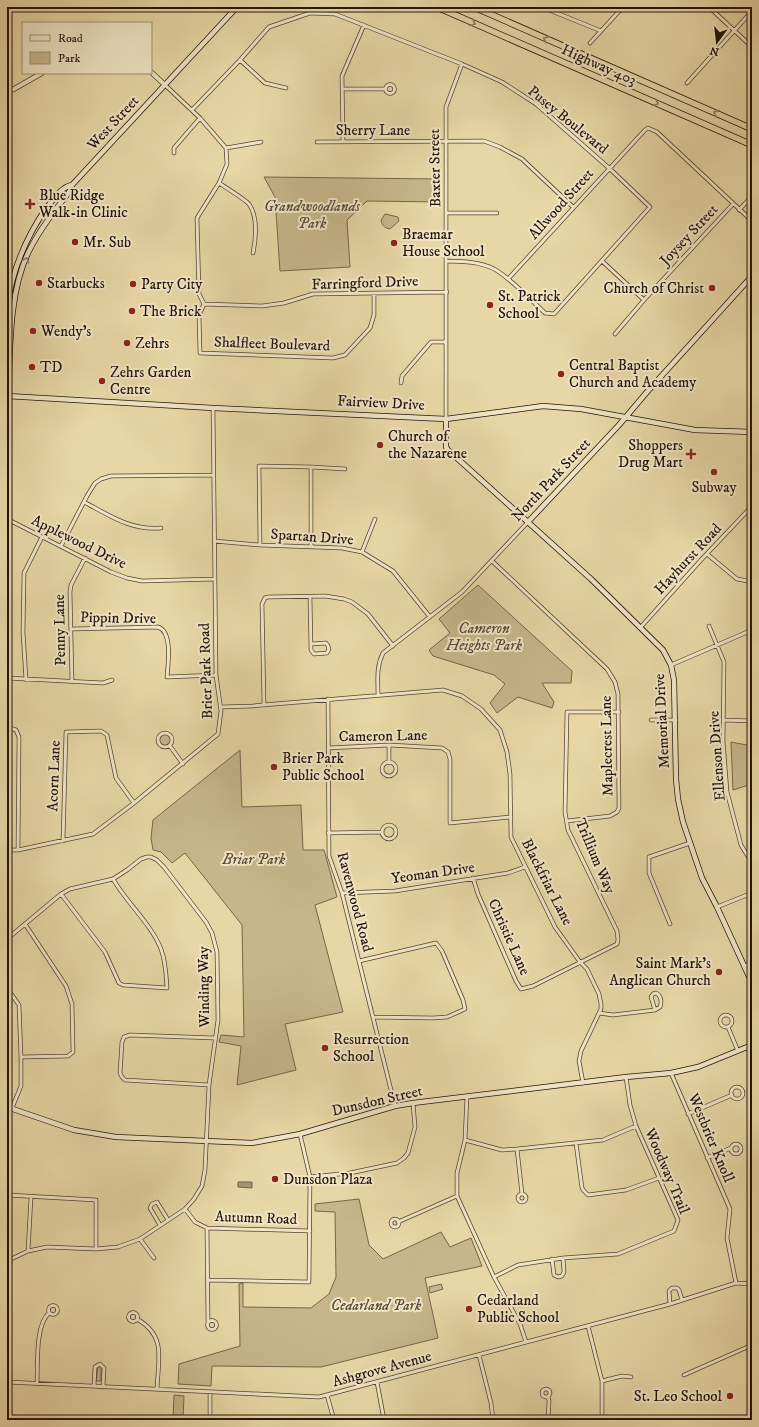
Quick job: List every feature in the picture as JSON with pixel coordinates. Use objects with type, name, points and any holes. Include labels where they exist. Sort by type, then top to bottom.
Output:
[{"type":"highway","name":"Highway 403","points":[[437,7],[752,145]]},
{"type":"highway","name":"Highway 403","points":[[474,7],[752,129]]},
{"type":"main road","name":"West Street","points":[[7,416],[9,337],[15,298],[28,252],[44,225],[70,191],[72,185],[237,7]]},
{"type":"main road","name":"West Street","points":[[7,307],[8,296],[20,256],[38,221],[53,200],[66,186],[72,185]]},
{"type":"main road","name":"North Park Street","points":[[528,522],[626,418],[647,392],[752,276]]},
{"type":"main road","name":"Fairview Drive","points":[[8,396],[213,408],[446,419],[543,406],[581,409],[695,430],[752,432]]},
{"type":"main road","name":"Memorial Drive","points":[[446,419],[446,447],[448,450],[591,579],[663,650],[671,665],[674,680],[678,799],[690,843],[702,878],[752,983]]},
{"type":"main road","name":"Dunsdon Street","points":[[10,1108],[74,1130],[116,1137],[252,1143],[300,1134],[395,1106],[583,1082],[671,1073],[698,1067],[752,1045]]},
{"type":"street","points":[[542,7],[601,31]]},
{"type":"street","points":[[617,7],[620,10]]},
{"type":"street","points":[[590,43],[623,7]]},
{"type":"street","points":[[709,7],[752,47]]},
{"type":"street","points":[[687,83],[752,11]]},
{"type":"street","name":"Pusey Boulevard","points":[[192,110],[270,27],[310,13],[335,14],[364,24],[502,82],[536,104],[610,168],[650,207],[554,314],[545,313],[499,271],[468,262],[446,262]]},
{"type":"street","points":[[343,141],[342,76],[364,24]]},
{"type":"street","points":[[240,60],[265,83],[286,88]]},
{"type":"street","name":"Baxter Street","points":[[446,419],[446,107],[462,64]]},
{"type":"street","points":[[152,73],[200,118],[226,148],[227,164],[219,183],[197,218],[199,294],[204,304]]},
{"type":"street","points":[[7,91],[14,89],[40,74]]},
{"type":"street","points":[[342,89],[386,89]]},
{"type":"street","points":[[174,153],[174,148],[200,118]]},
{"type":"street","name":"Allwood Street","points":[[508,279],[573,207],[648,128],[657,132],[732,204]]},
{"type":"street","name":"Sherry Lane","points":[[317,142],[484,141],[500,147],[522,159],[573,207]]},
{"type":"street","points":[[226,148],[261,142]]},
{"type":"street","points":[[219,183],[249,204],[256,222],[253,253]]},
{"type":"street","points":[[739,210],[752,196]]},
{"type":"street","points":[[732,204],[752,221]]},
{"type":"street","name":"Joysey Street","points":[[615,334],[732,204]]},
{"type":"street","points":[[446,213],[497,213]]},
{"type":"street","points":[[602,261],[644,300]]},
{"type":"street","name":"Farringford Drive","points":[[204,304],[262,306],[284,303],[313,294],[446,292]]},
{"type":"street","name":"Shalfleet Boulevard","points":[[204,304],[199,315],[200,353],[333,358],[345,355],[370,328],[374,315],[374,294]]},
{"type":"street","points":[[8,296],[15,298]]},
{"type":"street","points":[[401,383],[402,376],[432,342],[446,342]]},
{"type":"street","name":"Brier Park Road","points":[[7,850],[18,850],[93,834],[183,764],[218,734],[221,707],[216,675],[213,408]]},
{"type":"street","points":[[260,545],[259,466],[345,469]]},
{"type":"street","points":[[311,467],[311,546]]},
{"type":"street","points":[[61,546],[94,483],[101,479],[111,476],[213,475]]},
{"type":"street","points":[[84,502],[135,527],[151,529],[161,528]]},
{"type":"street","name":"Hayhurst Road","points":[[640,628],[752,506]]},
{"type":"street","name":"Applewood Drive","points":[[7,519],[120,576],[142,581],[215,579]]},
{"type":"street","points":[[362,552],[375,519]]},
{"type":"street","name":"North Park Street","points":[[378,695],[378,670],[383,653],[462,592],[528,522]]},
{"type":"street","points":[[26,680],[23,632],[24,573],[42,537]]},
{"type":"street","name":"Spartan Drive","points":[[214,541],[260,545],[342,548],[362,552],[393,571],[430,617]]},
{"type":"street","points":[[707,554],[737,579],[748,581],[752,579]]},
{"type":"street","name":"Penny Lane","points":[[72,682],[71,586],[85,558]]},
{"type":"street","name":"Maplecrest Lane","points":[[492,561],[610,673],[617,686],[619,712],[620,804],[617,812],[610,816],[567,821]]},
{"type":"street","points":[[264,705],[262,604],[268,597],[335,597],[352,602],[368,614],[393,646]]},
{"type":"street","points":[[310,597],[311,650],[314,654],[327,653],[329,651],[326,643],[311,644]]},
{"type":"street","name":"Ellenson Drive","points":[[709,626],[724,662],[723,741],[727,792],[741,845],[752,863]]},
{"type":"street","name":"Pippin Drive","points":[[72,629],[162,628],[165,631],[168,642],[167,677],[216,675]]},
{"type":"street","points":[[671,665],[752,630]]},
{"type":"street","points":[[7,678],[103,683],[112,680]]},
{"type":"street","name":"Blackfriar Lane","points":[[221,707],[264,705],[443,690],[462,696],[481,708],[500,730],[507,752],[510,774],[511,837],[555,927],[580,962],[587,969],[602,1004],[581,1051],[579,1061],[583,1082]]},
{"type":"street","name":"Ravenwood Road","points":[[328,699],[329,856],[342,893],[395,1106]]},
{"type":"street","name":"Trillium Way","points":[[580,962],[614,946],[618,940],[618,936],[568,830],[565,812],[567,712],[619,712]]},
{"type":"street","points":[[651,720],[676,720]]},
{"type":"street","points":[[724,720],[752,721]]},
{"type":"street","points":[[7,727],[16,730],[19,737],[18,850]]},
{"type":"street","name":"Acorn Lane","points":[[63,841],[66,732],[101,731],[107,735],[116,778],[134,803]]},
{"type":"street","points":[[164,732],[171,735],[173,739],[170,746],[163,747],[159,744],[158,739],[160,734],[164,732]]},
{"type":"street","points":[[388,745],[389,762],[394,766],[395,770],[393,774],[389,776],[385,775],[382,770],[383,765],[389,762]]},
{"type":"street","name":"Cameron Lane","points":[[328,748],[388,745],[439,747],[448,752],[450,759],[450,823],[511,817]]},
{"type":"street","points":[[170,746],[183,764]]},
{"type":"street","points":[[390,826],[394,828],[396,832],[393,838],[389,839],[384,836],[382,832],[384,828],[390,826]]},
{"type":"street","points":[[328,833],[382,832]]},
{"type":"street","points":[[670,924],[649,873],[648,857],[690,843]]},
{"type":"street","name":"Winding Way","points":[[7,939],[61,894],[70,889],[113,878],[144,857],[154,858],[164,867],[206,922],[212,933],[217,952],[218,1020],[209,1085],[205,1170],[202,1186],[194,1199],[185,1209],[140,1239],[118,1247],[96,1249],[47,1247],[28,1251],[7,1261]]},
{"type":"street","name":"Yeoman Drive","points":[[342,893],[395,891],[508,873],[525,867]]},
{"type":"street","points":[[61,894],[105,952],[119,983],[123,986],[167,988],[165,963],[162,950],[156,938],[118,889],[113,878]]},
{"type":"street","name":"Christie Lane","points":[[474,878],[481,902],[516,981],[522,989],[533,986],[580,962]]},
{"type":"street","points":[[717,908],[752,893]]},
{"type":"street","points":[[21,1057],[68,1056],[73,1052],[72,1004],[66,986],[25,924]]},
{"type":"street","points":[[359,961],[436,943],[442,951],[463,1000],[465,1009],[447,1017],[373,1017]]},
{"type":"street","points":[[745,966],[752,963]]},
{"type":"street","points":[[7,988],[19,1005],[21,1057],[21,1086],[10,1108]]},
{"type":"street","points":[[599,1013],[613,1015],[655,1010],[660,1007],[661,1002],[660,995],[656,993],[651,997],[655,1010]]},
{"type":"street","points":[[728,1027],[738,1051]]},
{"type":"street","points":[[209,1085],[125,1080],[122,1078],[120,1073],[122,1042],[124,1037],[130,1034],[215,1038]]},
{"type":"street","name":"Westbrier Knoll","points":[[671,1073],[730,1209],[727,1238],[736,1283]]},
{"type":"street","name":"Woodway Trail","points":[[494,1277],[518,1266],[563,1258],[618,1254],[674,1231],[678,1220],[636,1126],[630,1105],[626,1077]]},
{"type":"street","points":[[688,1114],[732,1094]]},
{"type":"street","points":[[467,1096],[465,1140],[456,1173],[457,1196],[494,1277],[520,1324],[526,1342]]},
{"type":"street","points":[[310,1177],[350,1174],[396,1163],[404,1158],[408,1152],[416,1127],[413,1103]]},
{"type":"street","points":[[465,1140],[502,1150],[517,1149],[603,1140],[636,1126]]},
{"type":"street","points":[[208,1280],[309,1282],[310,1177],[300,1134]]},
{"type":"street","points":[[576,1143],[582,1188],[588,1195],[626,1190],[659,1178]]},
{"type":"street","points":[[708,1158],[731,1148]]},
{"type":"street","points":[[517,1149],[522,1194]]},
{"type":"street","points":[[7,1195],[96,1200],[96,1249]]},
{"type":"street","points":[[398,1222],[457,1196]]},
{"type":"street","points":[[28,1251],[31,1197]]},
{"type":"street","points":[[160,1225],[150,1208],[152,1204],[157,1202],[168,1220]]},
{"type":"street","name":"Autumn Road","points":[[185,1209],[195,1222],[207,1228],[310,1231]]},
{"type":"street","points":[[207,1228],[208,1323]]},
{"type":"street","points":[[140,1239],[154,1258]]},
{"type":"street","points":[[552,1260],[554,1275],[558,1277],[563,1275],[563,1258]]},
{"type":"street","name":"Ashgrove Avenue","points":[[7,1382],[307,1397],[327,1396],[670,1304],[736,1283],[752,1284]]},
{"type":"street","points":[[670,1304],[669,1290],[672,1288],[677,1288],[679,1290],[682,1300]]},
{"type":"street","points":[[37,1383],[40,1330],[44,1319],[49,1313]]},
{"type":"street","points":[[137,1319],[152,1330],[158,1342],[157,1389]]},
{"type":"street","points":[[588,1326],[602,1380],[602,1420]]},
{"type":"street","points":[[684,1375],[752,1345]]},
{"type":"street","points":[[479,1355],[491,1403],[493,1420]]},
{"type":"street","points":[[94,1386],[95,1367],[100,1364],[104,1368],[103,1387]]},
{"type":"street","points":[[602,1380],[622,1376],[631,1378]]},
{"type":"street","points":[[377,1382],[384,1420]]},
{"type":"street","points":[[210,1392],[210,1420]]},
{"type":"street","points":[[327,1396],[334,1420]]},
{"type":"street","points":[[548,1397],[548,1420]]},
{"type":"street","points":[[423,1420],[432,1418],[439,1420]]},
{"type":"green space","name":"Grandwoodlands Park","points":[[264,177],[439,179],[439,202],[367,201],[347,220],[350,267],[280,271],[275,197]]},
{"type":"green space","points":[[385,214],[398,217],[399,221],[390,229],[385,227],[381,222]]},
{"type":"green space","name":"Cameron Heights Park","points":[[478,585],[572,671],[571,683],[542,683],[554,702],[552,708],[518,697],[497,713],[490,703],[505,684],[494,675],[433,656],[429,650],[450,633],[439,619]]},
{"type":"green space","points":[[165,734],[169,736],[171,740],[169,744],[165,746],[161,744],[159,740],[161,736]]},
{"type":"green space","points":[[731,742],[752,746],[752,784],[733,790]]},
{"type":"green space","name":"Briar Park","points":[[240,750],[242,807],[301,805],[303,850],[324,850],[337,897],[315,905],[343,1012],[285,1024],[296,1070],[237,1085],[241,1046],[219,1042],[221,1035],[244,1037],[242,925],[185,853],[172,863],[161,852],[153,850],[151,838],[153,820]]},
{"type":"green space","name":"Cedarland Park","points":[[359,1199],[369,1245],[383,1259],[441,1232],[450,1247],[471,1238],[482,1266],[425,1278],[438,1338],[321,1367],[212,1366],[211,1386],[178,1384],[179,1364],[240,1346],[239,1284],[243,1283],[243,1307],[311,1308],[329,1294],[336,1277],[335,1212],[315,1211],[315,1204]]},
{"type":"green space","points":[[441,1284],[443,1289],[430,1293],[429,1287]]},
{"type":"green space","points":[[98,1366],[101,1368],[101,1381],[96,1381]]},
{"type":"green space","points":[[174,1395],[184,1396],[183,1420],[173,1420]]},
{"type":"shaded area","points":[[238,1182],[252,1182],[252,1188],[238,1187]]},
{"type":"place","name":"Blue Ridge Walk-in Clinic","points":[[30,204]]},
{"type":"place","name":"Mr. Sub","points":[[75,242]]},
{"type":"place","name":"Braemar House School","points":[[394,243]]},
{"type":"place","name":"Starbucks","points":[[39,283]]},
{"type":"place","name":"Party City","points":[[133,284]]},
{"type":"place","name":"Church of Christ","points":[[712,288]]},
{"type":"place","name":"St. Patrick School","points":[[490,305]]},
{"type":"place","name":"The Brick","points":[[132,311]]},
{"type":"place","name":"Wendy's","points":[[33,331]]},
{"type":"place","name":"Zehrs","points":[[127,343]]},
{"type":"place","name":"TD","points":[[32,367]]},
{"type":"place","name":"Central Baptist Church and Academy","points":[[561,374]]},
{"type":"place","name":"Zehrs Garden Centre","points":[[102,381]]},
{"type":"place","name":"Church of the Nazarene","points":[[380,445]]},
{"type":"place","name":"Shoppers Drug Mart","points":[[691,454]]},
{"type":"place","name":"Subway","points":[[714,472]]},
{"type":"place","name":"Brier Park Public School","points":[[274,767]]},
{"type":"place","name":"Saint Mark's Anglican Church","points":[[719,972]]},
{"type":"place","name":"Resurrection School","points":[[325,1048]]},
{"type":"place","name":"Dunsdon Plaza","points":[[275,1179]]},
{"type":"place","name":"Cedarland Public School","points":[[469,1309]]},
{"type":"place","name":"St. Leo School","points":[[730,1396]]}]
